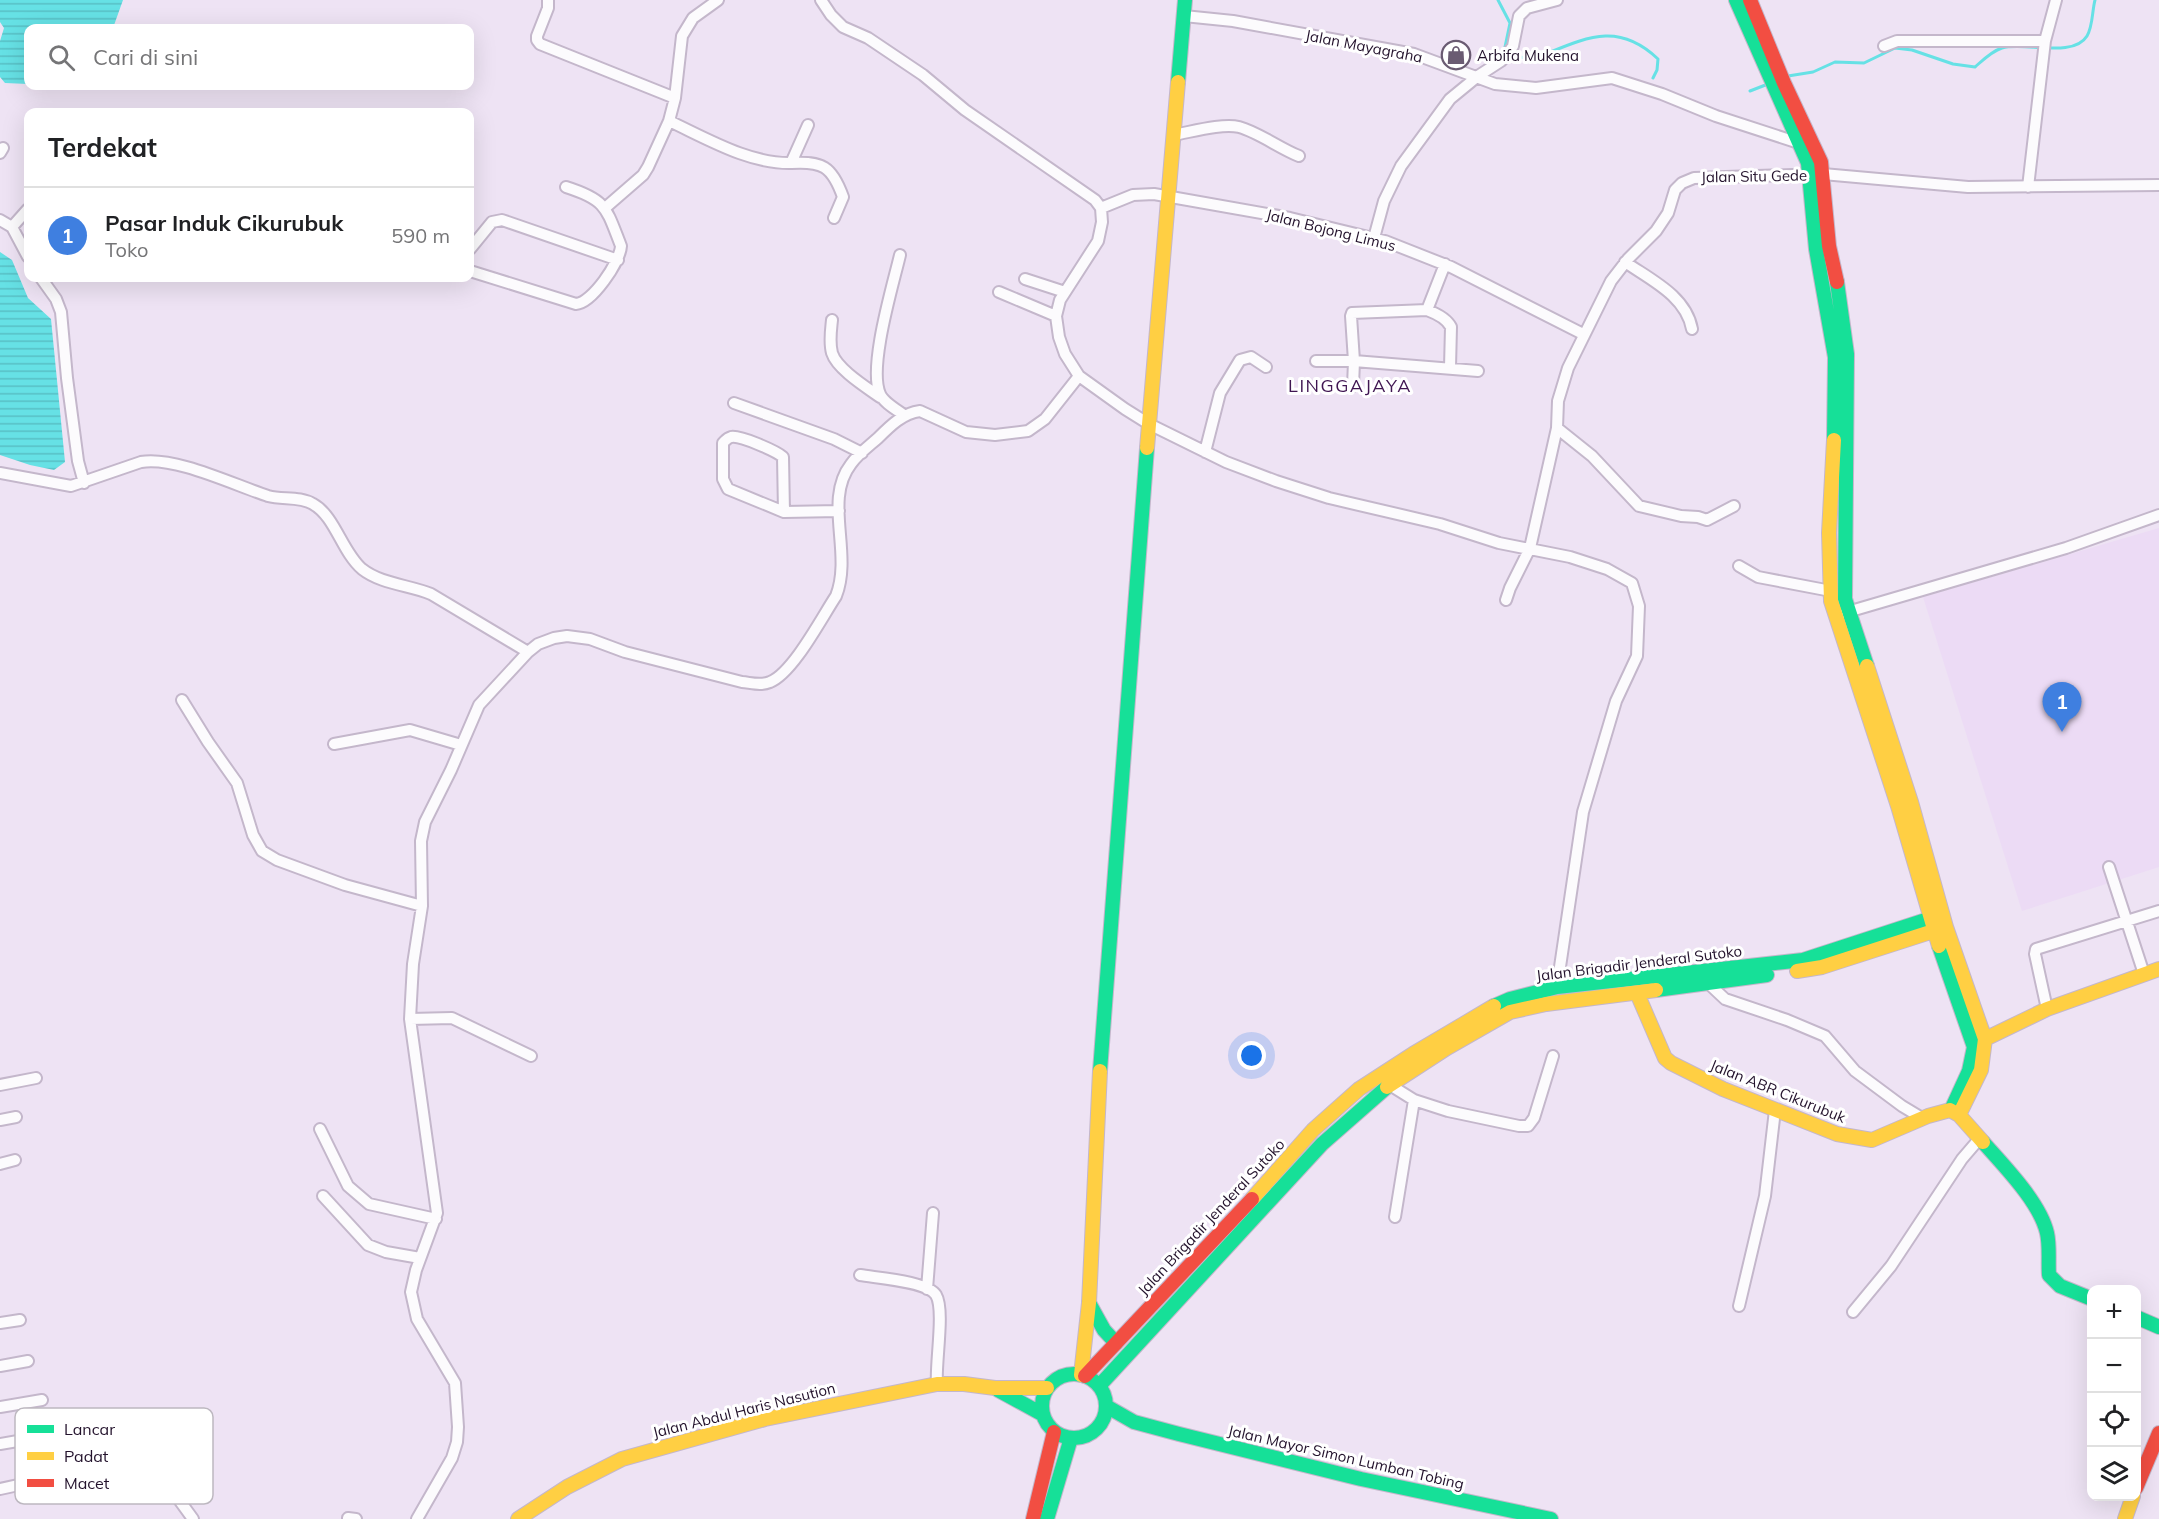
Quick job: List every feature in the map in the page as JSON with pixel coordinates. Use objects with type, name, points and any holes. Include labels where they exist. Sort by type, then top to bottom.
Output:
[{"type":"street","points":[[548,0],[548,8],[537,36],[540,44],[675,98]]},
{"type":"street","points":[[606,208],[643,175],[669,121],[675,98],[682,36],[693,18],[718,0]]},
{"type":"street","points":[[821,0],[843,27],[868,38],[923,75],[965,110],[1095,200],[1101,208],[1102,222],[1098,241],[1065,292],[1056,316],[1059,338],[1065,354],[1079,376],[1149,424],[1236,466],[1329,498],[1440,524],[1499,543],[1570,556],[1621,575],[1632,583],[1639,606],[1637,656],[1616,701],[1582,812],[1557,987]]},
{"type":"street","points":[[1083,1376],[1084,1340],[1089,1303],[1102,1029],[1185,0]]},
{"type":"street","points":[[1374,238],[1384,201],[1401,166],[1450,99],[1478,76],[1501,62],[1510,50],[1518,16],[1527,8],[1557,0]]},
{"type":"street","points":[[1736,0],[1768,61],[1799,143],[1816,175],[1839,292],[1847,354],[1845,599],[1911,802],[1939,923],[1974,1047],[1974,1056],[1955,1113]]},
{"type":"street","points":[[1750,0],[1768,61]]},
{"type":"street","points":[[2028,187],[2045,42],[2056,0]]},
{"type":"street","name":"Jalan Mayagraha","points":[[1184,16],[1233,21],[1414,54],[1495,84],[1536,88],[1612,78],[1662,94],[1716,116],[1815,148]]},
{"type":"street","points":[[1884,46],[1897,41],[2045,42]]},
{"type":"street","points":[[1778,85],[1821,162],[1816,175],[1816,249],[1835,357],[1835,421],[1830,517],[1831,591],[1836,616],[1939,923],[1985,1039],[1986,1052],[1979,1079],[1955,1113]]},
{"type":"street","points":[[669,121],[721,146],[776,164],[812,162],[825,168],[837,180],[843,197],[834,218]]},
{"type":"street","points":[[791,163],[808,125]]},
{"type":"street","points":[[1173,135],[1230,126],[1240,127],[1280,149],[1299,156]]},
{"type":"street","name":"Jalan Situ Gede","points":[[1506,600],[1530,548],[1557,428],[1558,401],[1568,368],[1611,281],[1625,262],[1656,231],[1668,213],[1675,190],[1682,183],[1694,178],[1816,175],[1968,187],[2159,185]]},
{"type":"street","points":[[474,273],[569,302],[587,301],[618,260],[621,246],[606,208],[597,199],[566,187]]},
{"type":"street","name":"Jalan Bojong Limus","points":[[1101,208],[1133,195],[1154,194],[1290,219],[1374,238],[1448,265],[1583,334]]},
{"type":"street","points":[[12,227],[24,214]]},
{"type":"street","points":[[0,220],[12,227],[24,250]]},
{"type":"street","points":[[474,244],[492,222],[502,220],[618,260]]},
{"type":"street","points":[[880,397],[877,365],[886,308],[900,255]]},
{"type":"street","points":[[1625,262],[1676,298],[1684,307],[1692,329]]},
{"type":"street","points":[[1429,311],[1448,265]]},
{"type":"street","points":[[1025,279],[1065,292]]},
{"type":"street","points":[[43,282],[56,299],[61,312],[78,460],[84,483]]},
{"type":"street","points":[[999,292],[1056,316]]},
{"type":"street","points":[[1353,386],[1354,361],[1350,316],[1352,313],[1429,311],[1449,322],[1451,327],[1450,367]]},
{"type":"street","points":[[832,320],[830,339],[836,360],[855,378],[904,415]]},
{"type":"street","points":[[1205,452],[1220,393],[1240,360],[1251,357],[1266,367]]},
{"type":"street","points":[[1316,361],[1354,361],[1478,371]]},
{"type":"street","points":[[417,1519],[452,1458],[457,1442],[458,1427],[455,1383],[422,1330],[411,1292],[420,1258],[437,1213],[410,1019],[413,964],[422,906],[422,831],[478,705],[538,644],[567,636],[590,639],[625,652],[742,682],[761,685],[772,682],[796,657],[836,596],[840,585],[843,549],[839,489],[851,464],[862,453],[904,415],[920,411],[966,432],[982,435],[1028,430],[1045,419],[1079,376]]},
{"type":"street","points":[[734,403],[834,440],[862,453]]},
{"type":"street","points":[[1557,428],[1592,456],[1629,499],[1639,506],[1683,517],[1698,517],[1707,520],[1734,506]]},
{"type":"street","points":[[784,512],[783,457],[772,450],[735,436],[726,440],[723,443],[723,479],[728,489],[784,512],[839,511]]},
{"type":"street","points":[[0,473],[59,486],[71,486],[153,460],[194,470],[270,497],[312,503],[325,513],[340,540],[363,569],[394,584],[417,588],[431,594],[528,652]]},
{"type":"street","points":[[1836,616],[2066,548],[2159,515]]},
{"type":"street","points":[[1739,566],[1758,577],[1831,591]]},
{"type":"street","points":[[182,700],[237,783],[253,835],[262,851],[277,860],[345,885],[422,906]]},
{"type":"street","points":[[333,744],[410,730],[461,745]]},
{"type":"street","points":[[2109,867],[2144,974]]},
{"type":"street","points":[[2047,1009],[2035,954],[2036,949],[2159,911]]},
{"type":"street","points":[[1099,1386],[1322,1144],[1390,1085],[1444,1043],[1510,1012],[1546,1004],[1637,993],[1692,980],[1708,983],[1822,968],[1939,923]]},
{"type":"street","name":"Jalan Brigadir Jenderal Sutoko","points":[[1083,1376],[1270,1179],[1312,1130],[1359,1089],[1444,1043],[1490,1008],[1510,999],[1557,987],[1692,980],[1803,960],[1939,923]]},
{"type":"street","points":[[1985,1039],[2047,1009],[2159,969]]},
{"type":"street","points":[[1708,983],[1725,999],[1787,1020],[1825,1036],[1855,1071],[1922,1118]]},
{"type":"street","name":"Jalan ABR Cikurubuk","points":[[1637,993],[1665,1058],[1671,1064],[1723,1089],[1837,1134],[1872,1140],[1922,1118],[1955,1113]]},
{"type":"street","points":[[410,1019],[452,1018],[531,1056]]},
{"type":"street","points":[[1390,1085],[1414,1100],[1448,1111],[1528,1126],[1533,1118],[1553,1056]]},
{"type":"street","points":[[0,1084],[36,1078]]},
{"type":"street","points":[[1395,1217],[1414,1100]]},
{"type":"street","points":[[1739,1306],[1765,1197],[1776,1110]]},
{"type":"street","points":[[1955,1113],[2023,1188],[2042,1220],[2047,1233],[2049,1275],[2060,1286],[2087,1297]]},
{"type":"street","points":[[0,1120],[16,1117]]},
{"type":"street","points":[[320,1129],[348,1186],[369,1204],[436,1218]]},
{"type":"street","points":[[1312,1130],[1322,1144]]},
{"type":"street","points":[[1852,1312],[1891,1266],[1962,1159],[1980,1138]]},
{"type":"street","points":[[0,1164],[15,1160]]},
{"type":"street","points":[[323,1196],[368,1245],[386,1252],[420,1258]]},
{"type":"street","points":[[927,1288],[933,1214]]},
{"type":"street","points":[[860,1275],[913,1284],[927,1288],[936,1296],[939,1310],[937,1384]]},
{"type":"street","points":[[1089,1303],[1104,1330],[1116,1343]]},
{"type":"street","points":[[2141,1319],[2159,1327]]},
{"type":"street","points":[[0,1323],[21,1320]]},
{"type":"street","points":[[1059,1377],[1070,1374],[1083,1376],[1099,1386],[1104,1396],[1106,1406],[1104,1419],[1097,1428],[1084,1436],[1071,1438],[1054,1432],[1042,1414],[1042,1401],[1047,1388],[1059,1377],[1084,1340]]},
{"type":"street","points":[[0,1366],[28,1361]]},
{"type":"street","name":"Jalan Abdul Haris Nasution","points":[[518,1519],[567,1487],[622,1459],[765,1419],[937,1384],[964,1384],[995,1388]]},
{"type":"street","points":[[995,1388],[1047,1388]]},
{"type":"street","points":[[995,1388],[1042,1414]]},
{"type":"street","points":[[0,1407],[42,1400]]},
{"type":"street","name":"Jalan Mayor Simon Lumban Tobing","points":[[1106,1406],[1134,1422],[1361,1479],[1551,1519]]},
{"type":"street","name":"Jalan Mayor Simon Lumban Tobing","points":[[1097,1428],[1134,1422]]},
{"type":"street","points":[[1033,1519],[1054,1432]]},
{"type":"street","points":[[2141,1479],[2155,1455],[2159,1433]]},
{"type":"street","points":[[1047,1519],[1071,1438]]},
{"type":"street","points":[[0,1444],[15,1441]]},
{"type":"street","points":[[0,1489],[15,1486]]},
{"type":"street","points":[[2125,1519],[2132,1501]]},
{"type":"street","points":[[182,1504],[193,1519]]},
{"type":"shaded area","points":[[2159,528],[2159,867],[2022,911],[1923,597]]},
{"type":"water","points":[[0,0],[123,0],[114,24],[24,24],[24,84],[5,83],[0,77],[0,41],[4,28],[0,22]]},
{"type":"water","points":[[0,252],[12,260],[28,298],[51,319],[65,462],[54,470],[0,455]]},
{"type":"waterway","points":[[1498,0],[1510,23],[1505,47],[1516,56],[1532,57],[1591,38],[1618,37],[1631,40],[1658,59],[1657,70],[1653,78]]},
{"type":"waterway","points":[[1788,76],[1813,72],[1835,62],[1864,63],[1895,48],[1912,50],[1953,64],[1975,67],[1991,53],[2011,46],[2071,47],[2080,43],[2087,36],[2095,0]]},
{"type":"waterway","points":[[1750,91],[1768,84]]},
{"type":"traffic: fast","points":[[1178,82],[1185,0]]},
{"type":"traffic: fast","points":[[1736,0],[1808,163],[1816,249],[1835,357],[1834,440]]},
{"type":"traffic: fast","points":[[1837,282],[1847,354],[1845,599],[1867,666]]},
{"type":"traffic: fast","points":[[1100,1071],[1147,448]]},
{"type":"traffic: fast","points":[[1494,1006],[1510,999],[1557,987],[1803,960],[1938,916]]},
{"type":"traffic: fast","points":[[1939,946],[1974,1047],[1969,1071],[1952,1108]]},
{"type":"traffic: fast","points":[[1656,990],[1767,975]]},
{"type":"traffic: fast","points":[[1099,1386],[1322,1144],[1387,1087]]},
{"type":"traffic: fast","points":[[1983,1142],[2020,1184],[2043,1221],[2048,1238],[2049,1275],[2060,1286],[2087,1297]]},
{"type":"traffic: fast","points":[[1089,1303],[1104,1330],[1116,1343]]},
{"type":"traffic: fast","points":[[2141,1319],[2159,1327]]},
{"type":"traffic: fast","points":[[1074,1374],[1092,1379],[1097,1383],[1101,1388],[1106,1406],[1101,1424],[1097,1429],[1092,1433],[1074,1438],[1056,1433],[1051,1429],[1047,1424],[1042,1406],[1047,1388],[1051,1383],[1056,1379],[1074,1374]]},
{"type":"traffic: fast","points":[[998,1390],[1042,1414]]},
{"type":"traffic: fast","points":[[1106,1406],[1134,1422],[1179,1434],[1361,1479],[1551,1519]]},
{"type":"traffic: fast","points":[[1047,1519],[1071,1438]]},
{"type":"traffic: slow","points":[[1147,448],[1178,82]]},
{"type":"traffic: slow","points":[[1834,440],[1829,533],[1831,601],[1898,806],[1939,946]]},
{"type":"traffic: slow","points":[[1867,666],[1911,802],[1946,927],[1985,1039],[1981,1070],[1959,1115]]},
{"type":"traffic: slow","points":[[1797,971],[1822,967],[1943,928]]},
{"type":"traffic: slow","points":[[1985,1039],[2047,1009],[2159,969]]},
{"type":"traffic: slow","points":[[1387,1087],[1447,1048],[1510,1012],[1546,1004],[1656,990]]},
{"type":"traffic: slow","points":[[1637,993],[1665,1058],[1723,1089],[1837,1134],[1872,1140],[1928,1116],[1950,1110],[1959,1115],[1983,1142]]},
{"type":"traffic: slow","points":[[1252,1199],[1313,1130],[1359,1089],[1494,1006]]},
{"type":"traffic: slow","points":[[1081,1375],[1089,1303],[1100,1071]]},
{"type":"traffic: slow","points":[[518,1519],[567,1487],[622,1459],[765,1419],[937,1384],[964,1384],[995,1388],[1047,1388]]},
{"type":"traffic: slow","points":[[2125,1519],[2131,1501]]},
{"type":"traffic: jam","points":[[1750,0],[1784,83],[1821,162],[1829,246],[1837,282]]},
{"type":"traffic: jam","points":[[1085,1376],[1252,1199]]},
{"type":"traffic: jam","points":[[1033,1519],[1054,1432]]},
{"type":"traffic: jam","points":[[2141,1476],[2159,1433]]},
{"type":"place","name":"Arbifa Mukena","points":[[1456,55]]},
{"type":"place","name":"Pasar Induk Cikurubuk","points":[[2062,732]]},
{"type":"district","name":"LINGGAJAYA","points":[[1350,385]]}]
